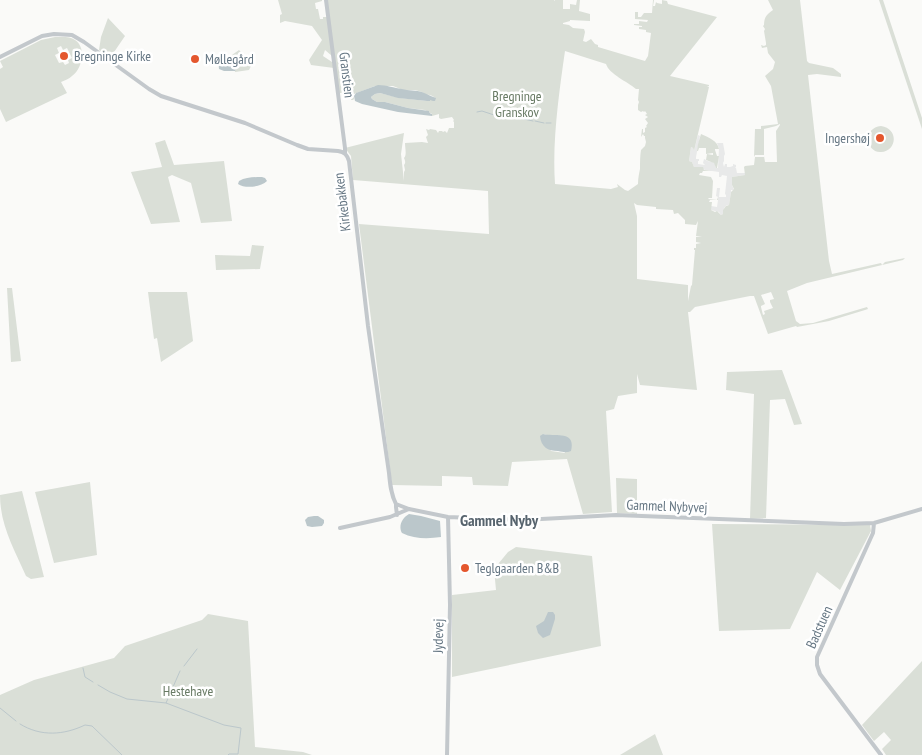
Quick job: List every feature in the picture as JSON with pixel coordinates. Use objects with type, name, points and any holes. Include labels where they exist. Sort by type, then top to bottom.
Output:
[{"type":"street","name":"Granstien","points":[[326,0],[345,153]]},
{"type":"street","name":"Kirkebakken","points":[[0,57],[42,36],[54,34],[72,36],[84,42],[161,96],[240,122],[297,146],[345,153],[349,161],[368,326],[390,483],[396,504]]},
{"type":"street","name":"Gammel Nybyvej","points":[[396,504],[409,509],[448,517],[523,520],[616,515],[780,522],[874,523],[922,509]]},
{"type":"street","points":[[396,504],[397,515]]},
{"type":"street","points":[[340,528],[397,515],[409,509]]},
{"type":"street","name":"Jydevej","points":[[447,755],[450,605],[448,517]]},
{"type":"street","name":"Badstuen","points":[[874,523],[873,533],[817,657],[817,665],[820,674],[881,755]]},
{"type":"shaded area","points":[[229,56],[235,62],[235,71],[219,69],[220,59]]},
{"type":"shaded area","points":[[378,85],[420,91],[436,98],[435,101],[427,101],[398,98],[380,93],[371,97],[377,102],[429,111],[432,116],[398,112],[355,101],[354,96],[356,93]]},
{"type":"shaded area","points":[[698,135],[700,136],[696,159],[699,159],[698,164],[705,165],[703,163],[704,159],[713,162],[716,168],[718,168],[719,148],[717,143],[723,143],[725,154],[724,167],[725,164],[727,164],[727,167],[730,167],[733,164],[736,165],[737,173],[745,173],[745,175],[732,177],[734,190],[731,190],[729,205],[724,208],[721,215],[719,212],[711,210],[711,206],[717,207],[717,188],[720,188],[719,197],[726,197],[727,176],[722,175],[719,177],[719,172],[705,170],[703,167],[694,167],[692,162],[689,161],[691,147],[694,151]]},
{"type":"shaded area","points":[[262,177],[267,181],[257,186],[249,187],[238,184],[239,181],[244,179]]},
{"type":"shaded area","points":[[543,434],[568,437],[572,444],[571,451],[563,452],[546,448],[540,436]]},
{"type":"shaded area","points":[[409,514],[440,521],[441,537],[421,538],[402,533],[400,528],[401,522]]},
{"type":"shaded area","points":[[314,516],[324,520],[322,526],[307,526],[305,520],[308,517]]},
{"type":"shaded area","points":[[548,612],[553,612],[555,619],[550,635],[543,638],[538,633],[536,626],[544,621]]},
{"type":"green space","points":[[278,0],[322,0],[315,3],[316,9],[318,9],[320,19],[327,17],[332,56],[325,50],[323,56],[332,62],[334,68],[311,65],[309,60],[322,40],[312,26],[285,21],[280,23],[280,15],[282,14]]},
{"type":"green space","name":"Bregninge Granskov","points":[[327,0],[563,0],[563,9],[570,9],[570,4],[576,5],[577,0],[580,0],[579,11],[590,14],[590,21],[570,20],[563,24],[573,28],[584,29],[583,41],[586,42],[591,39],[598,47],[645,61],[648,56],[651,33],[639,29],[642,26],[634,25],[639,24],[639,21],[647,22],[648,20],[635,19],[635,12],[638,12],[638,17],[641,17],[644,13],[652,13],[653,0],[653,6],[655,6],[656,2],[662,4],[662,0],[667,1],[668,4],[717,17],[670,76],[709,85],[707,86],[709,87],[694,151],[691,147],[689,161],[692,162],[694,167],[703,167],[704,170],[712,171],[703,171],[699,175],[711,177],[713,181],[712,198],[708,199],[717,200],[710,200],[709,202],[712,202],[711,210],[717,211],[721,215],[726,206],[729,205],[731,192],[734,189],[732,177],[745,175],[744,167],[754,165],[755,157],[764,156],[765,162],[777,162],[776,131],[780,124],[764,129],[764,155],[755,155],[754,157],[755,129],[761,129],[761,126],[778,124],[771,86],[765,76],[773,69],[775,62],[768,53],[767,47],[762,48],[761,45],[766,45],[765,29],[763,26],[766,16],[773,10],[768,0],[800,0],[807,61],[833,68],[841,74],[841,77],[817,74],[808,75],[832,274],[881,263],[882,265],[885,262],[905,258],[903,260],[807,283],[787,291],[796,321],[800,324],[813,323],[867,307],[868,309],[829,321],[796,326],[768,334],[754,296],[695,307],[688,312],[697,390],[640,385],[637,374],[637,393],[618,396],[614,409],[606,411],[612,512],[583,514],[567,459],[512,462],[508,486],[473,485],[472,477],[442,476],[442,486],[392,485],[359,224],[489,234],[488,191],[353,180],[351,156],[345,148],[404,133],[401,154],[404,181],[405,143],[428,143],[426,129],[436,130],[438,133],[439,131],[445,131],[447,133],[449,128],[454,128],[454,120],[452,117],[441,119],[439,114],[432,116],[432,114],[425,110],[377,102],[371,97],[380,93],[400,98],[435,100],[432,96],[415,90],[403,90],[393,86],[375,86],[354,94],[353,100],[345,91],[339,93]],"holes":[[[565,51],[606,64],[615,74],[636,89],[639,89],[638,110],[641,112],[645,111],[647,114],[645,115],[648,117],[645,119],[648,123],[645,132],[643,133],[642,129],[641,137],[643,134],[646,142],[641,150],[638,184],[628,191],[617,184],[618,187],[611,189],[555,184],[555,135]],[[634,203],[656,207],[656,209],[673,210],[674,214],[678,213],[685,220],[685,224],[696,225],[698,221],[696,236],[702,237],[696,237],[696,242],[701,243],[696,244],[696,248],[694,248],[692,285],[688,301],[688,285],[637,279],[637,216]],[[771,292],[774,299],[770,300],[773,308],[764,311],[765,314],[763,315],[761,306],[765,304],[761,295]],[[543,434],[558,435],[565,453],[551,451]]]},
{"type":"green space","points":[[879,0],[883,0],[922,118],[922,129]]},
{"type":"green space","points":[[108,18],[125,36],[110,58],[99,50],[101,37]]},
{"type":"green space","points":[[55,37],[73,39],[81,48],[81,64],[70,78],[61,82],[67,93],[6,122],[0,109],[0,69],[3,67],[0,61],[41,40]],"holes":[[[61,46],[63,50],[67,48],[72,58],[65,65],[63,62],[59,63],[55,55],[59,53],[57,48]]]},
{"type":"green space","points":[[239,50],[252,64],[249,70],[235,72],[232,55]]},
{"type":"green space","points":[[881,126],[891,131],[894,140],[890,148],[881,152],[872,149],[868,140],[871,131]]},
{"type":"green space","points":[[701,134],[718,146],[719,149],[715,149],[717,156],[719,156],[717,168],[714,163],[706,160],[707,154],[713,155],[713,153],[706,154],[706,148],[699,148],[697,151]]},
{"type":"green space","points":[[165,140],[174,165],[224,161],[232,221],[201,223],[191,183],[172,175],[168,177],[180,222],[151,224],[131,172],[162,167],[155,143]]},
{"type":"green space","points":[[252,245],[264,246],[260,269],[216,270],[215,255],[250,256]]},
{"type":"green space","points":[[7,288],[12,288],[21,361],[11,362]]},
{"type":"green space","points":[[148,292],[187,292],[193,341],[161,362],[157,338],[154,339]]},
{"type":"green space","points":[[782,370],[802,424],[794,425],[785,399],[770,400],[766,518],[750,519],[754,394],[726,390],[727,372]]},
{"type":"green space","points":[[616,478],[637,479],[637,514],[617,513]]},
{"type":"green space","points":[[90,482],[97,555],[54,563],[35,492]]},
{"type":"green space","points":[[22,491],[44,577],[31,579],[26,576],[8,537],[2,517],[0,495]]},
{"type":"green space","points":[[712,524],[870,525],[871,531],[840,590],[817,572],[790,629],[719,631]]},
{"type":"green space","points":[[516,547],[592,556],[601,646],[452,677],[452,595],[496,590],[494,569],[508,552]]},
{"type":"green space","name":"Hestehave","points":[[208,614],[248,621],[255,747],[303,752],[312,755],[0,755],[0,695],[34,680],[114,658],[125,646],[202,620]]},
{"type":"green space","points":[[922,661],[922,755],[886,755],[882,749],[891,740],[884,732],[874,741],[862,725]]},
{"type":"green space","points":[[655,734],[663,755],[620,755]]},
{"type":"waterway","points":[[477,112],[482,111],[497,116]]},
{"type":"waterway","points":[[500,116],[509,116]]},
{"type":"waterway","points":[[511,117],[521,118]]},
{"type":"waterway","points":[[524,119],[533,121]]},
{"type":"waterway","points":[[535,121],[544,123]]},
{"type":"waterway","points":[[546,123],[551,123]]},
{"type":"waterway","points":[[184,666],[197,649]]},
{"type":"waterway","points":[[83,668],[85,677],[93,682]]},
{"type":"waterway","points":[[180,671],[166,703],[224,725],[241,728],[238,754],[228,755]]},
{"type":"waterway","points":[[98,685],[127,699],[166,703]]},
{"type":"waterway","points":[[0,708],[16,721]]},
{"type":"waterway","points":[[20,724],[44,733],[61,733],[85,725],[92,726],[122,755]]},
{"type":"place","name":"Bregninge Kirke","points":[[64,56]]},
{"type":"place","name":"Møllegård","points":[[195,59]]},
{"type":"place","name":"Ingershøj","points":[[880,138]]},
{"type":"place","name":"Teglgaarden B&B","points":[[465,568]]},
{"type":"district","name":"Gammel Nyby","points":[[499,520]]}]
